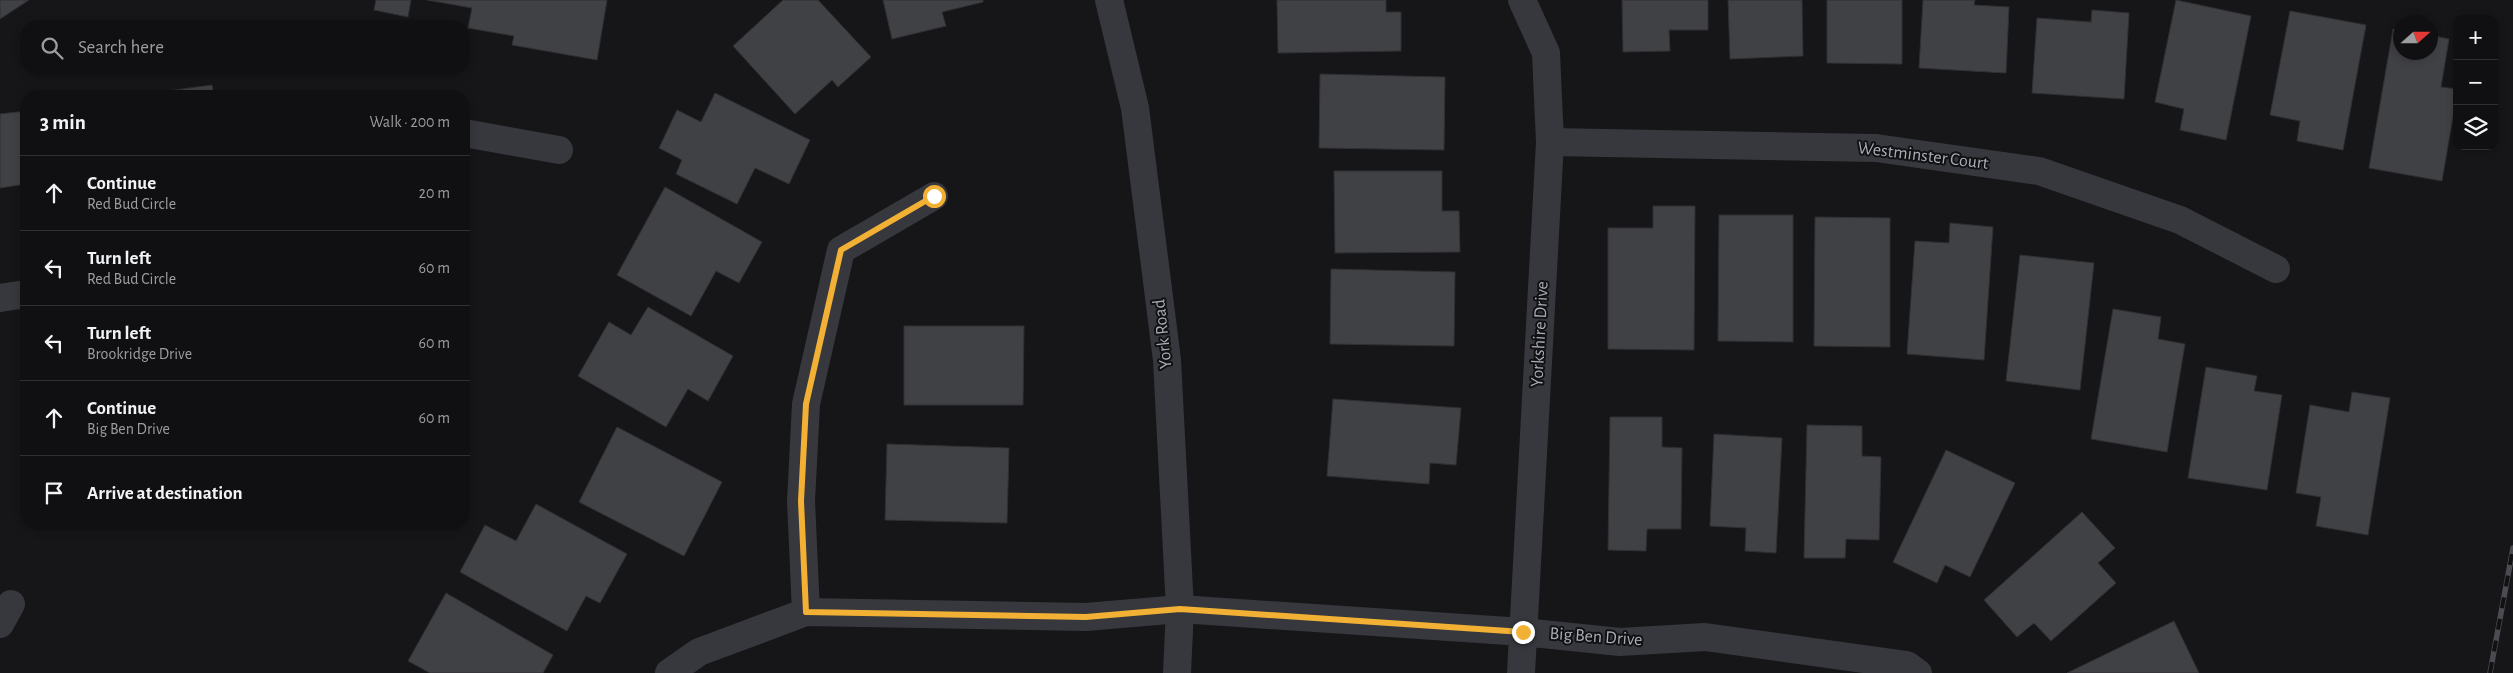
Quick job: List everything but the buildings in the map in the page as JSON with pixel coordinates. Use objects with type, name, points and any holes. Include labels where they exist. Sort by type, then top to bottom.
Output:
[{"type":"street","name":"York Road","points":[[1109,0],[1135,108],[1167,360],[1180,609],[1177,673]]},
{"type":"street","name":"Yorkshire Drive","points":[[1522,0],[1546,53],[1550,142],[1522,673]]},
{"type":"street","points":[[470,134],[559,150]]},
{"type":"street","name":"Westminster Court","points":[[1550,142],[1876,148],[2039,171],[2180,220],[2276,269]]},
{"type":"street","points":[[669,673],[699,652],[806,612],[801,501],[806,404],[841,250],[934,196]]},
{"type":"street","points":[[0,298],[20,295]]},
{"type":"street","name":"Big Ben Drive","points":[[806,612],[1086,617],[1180,609],[1523,632],[1620,642],[1705,637],[1907,665],[1918,673]]},
{"type":"railway","points":[[2490,673],[2513,548]]},
{"type":"route","points":[[934,196],[841,250],[806,404],[801,501],[806,612],[1086,617],[1180,609],[1523,632]]}]
